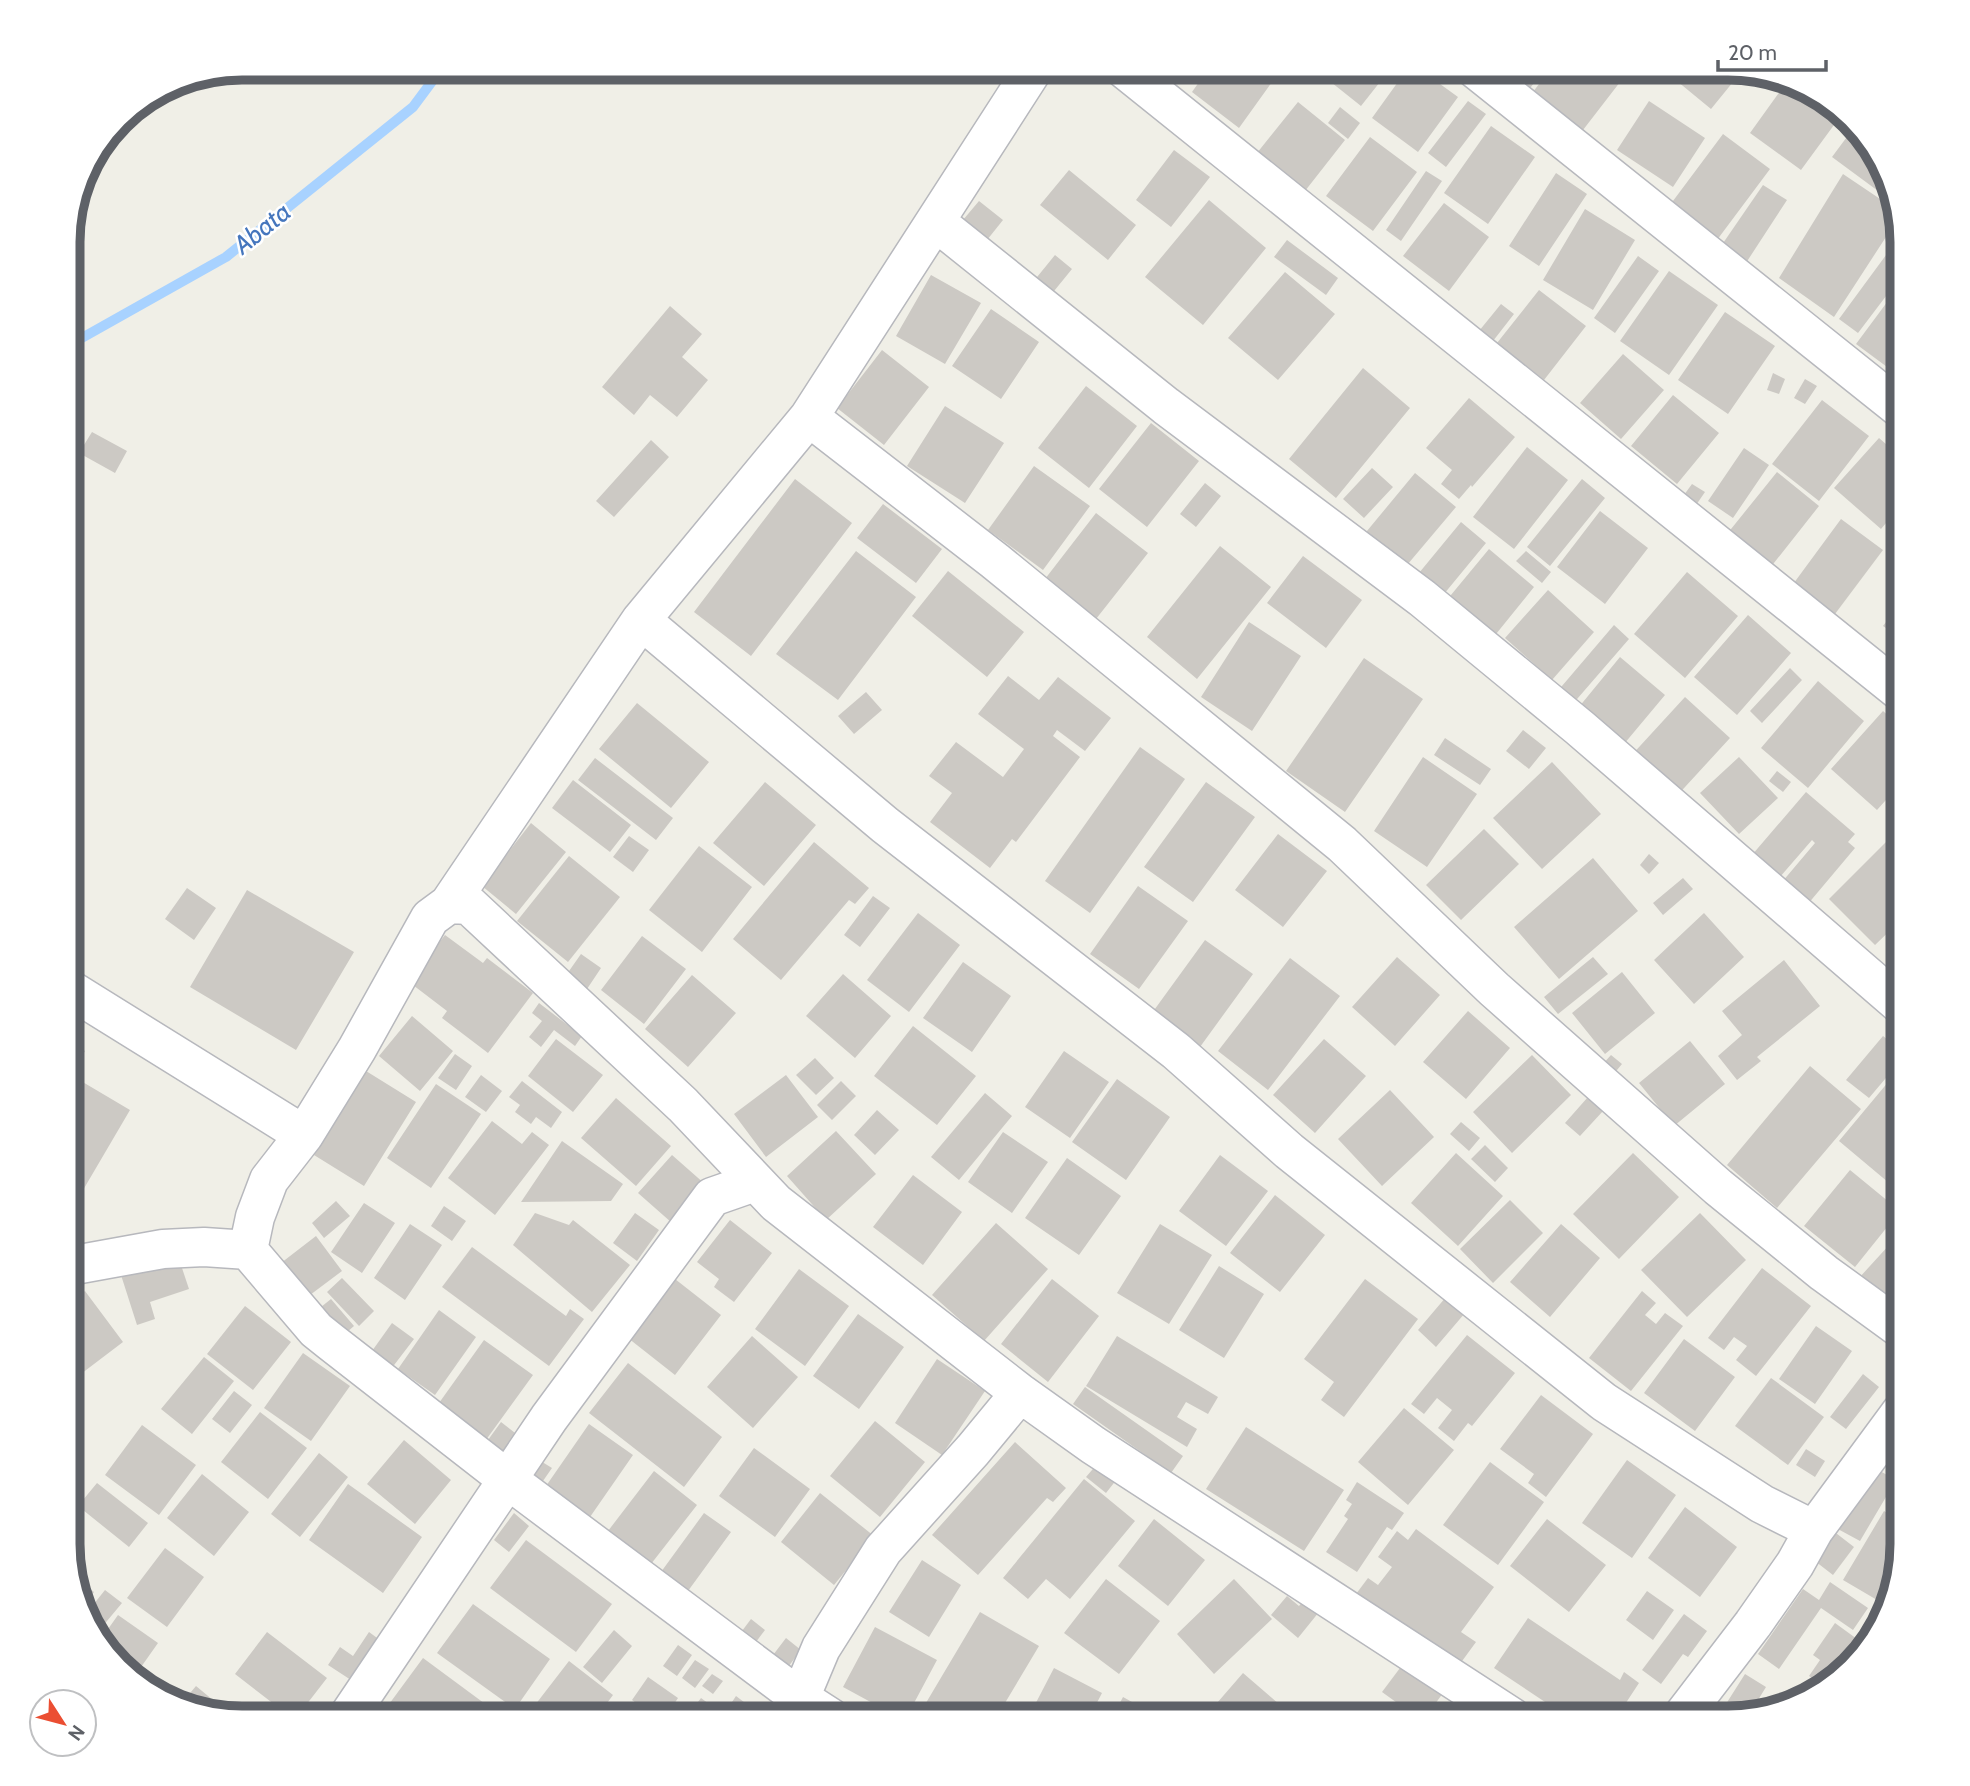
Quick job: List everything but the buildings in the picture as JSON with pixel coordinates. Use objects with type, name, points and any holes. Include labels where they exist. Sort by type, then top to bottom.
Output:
[{"type":"street","points":[[248,1250],[255,1217],[269,1180],[304,1135],[357,1049],[430,918],[449,904],[641,620],[809,417],[1026,80]]},
{"type":"street","points":[[1139,80],[1889,683]]},
{"type":"street","points":[[1489,80],[1889,400]]},
{"type":"street","points":[[936,222],[1166,405],[1422,598],[1580,727],[1890,995]]},
{"type":"street","points":[[809,417],[995,561],[1342,844],[1494,989],[1718,1187],[1824,1273],[1890,1321]]},
{"type":"street","points":[[641,620],[885,825],[1176,1051],[1289,1150],[1604,1402],[1762,1504],[1814,1530]]},
{"type":"street","points":[[449,904],[469,905],[683,1105],[776,1203],[1020,1392],[1093,1446],[1494,1706]]},
{"type":"street","points":[[81,996],[304,1135]]},
{"type":"street","points":[[355,1706],[549,1418],[712,1197],[755,1182]]},
{"type":"street","points":[[81,1264],[163,1249],[204,1247],[248,1250],[316,1330],[800,1706]]},
{"type":"street","points":[[807,1706],[821,1647],[883,1550],[973,1451],[1020,1392]]},
{"type":"street","points":[[1693,1706],[1795,1564],[1814,1530],[1890,1427]]},
{"type":"waterway","name":"Abata","points":[[81,338],[226,257],[413,107],[432,81]]}]
